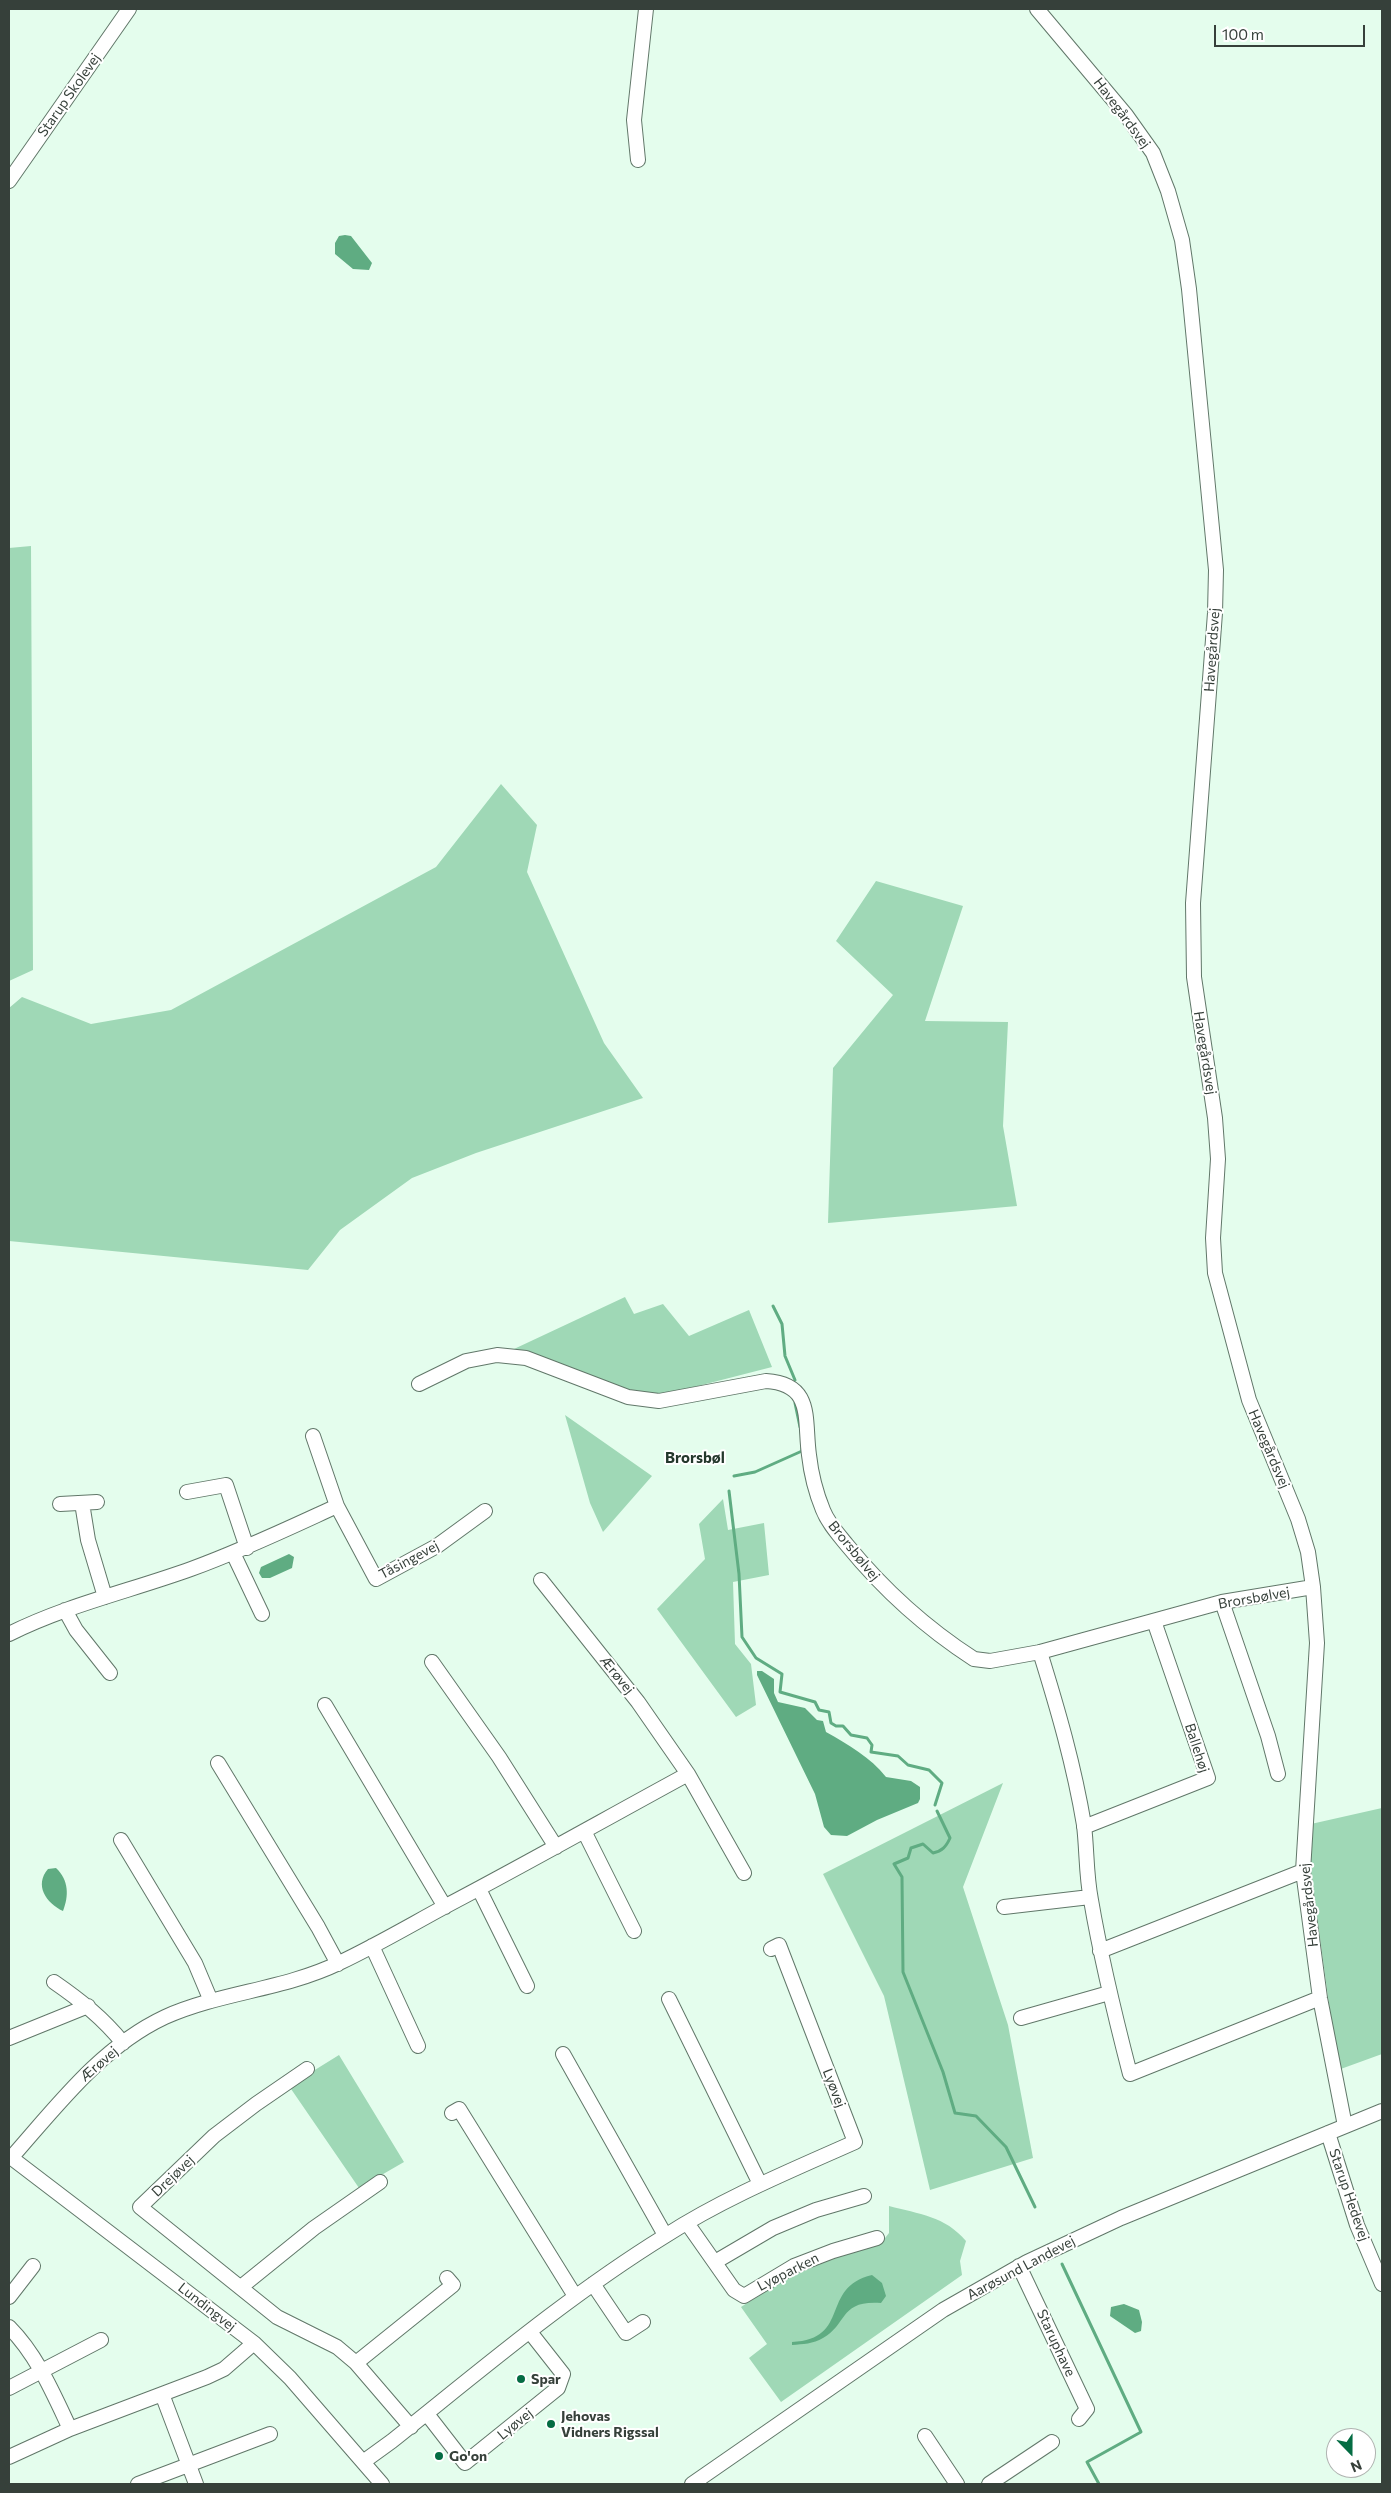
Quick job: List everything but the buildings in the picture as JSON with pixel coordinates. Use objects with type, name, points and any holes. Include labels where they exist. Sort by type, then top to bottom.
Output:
[{"type":"street","name":"Starup Skolevej","points":[[9,181],[129,9]]},
{"type":"street","points":[[638,160],[634,120],[646,9]]},
{"type":"street","name":"Havegårdsvej","points":[[1037,9],[1126,115],[1153,153],[1168,191],[1182,240],[1189,288],[1216,570],[1215,613],[1193,903],[1194,977],[1216,1126],[1218,1158],[1213,1238],[1215,1273],[1249,1400],[1298,1519],[1308,1552],[1317,1643],[1303,1871],[1320,1998],[1345,2126]]},
{"type":"street","name":"Brorsbølvej","points":[[418,1384],[466,1361],[497,1355],[526,1358],[628,1397],[659,1401],[766,1381],[781,1382],[794,1389],[804,1404],[808,1456],[823,1512],[834,1529],[868,1570],[894,1597],[974,1659],[990,1661],[1040,1652],[1222,1602],[1313,1588]]},
{"type":"street","name":"Tåsingevej","points":[[314,1436],[337,1506],[376,1579],[437,1546],[486,1511]]},
{"type":"street","points":[[187,1492],[226,1485],[247,1548]]},
{"type":"street","points":[[60,1504],[97,1502]]},
{"type":"street","points":[[82,1503],[88,1540],[105,1597]]},
{"type":"street","points":[[9,1634],[65,1610],[190,1570],[247,1548],[337,1506]]},
{"type":"street","points":[[233,1553],[262,1614]]},
{"type":"street","name":"Ærøvej","points":[[541,1580],[638,1702],[688,1774],[744,1874]]},
{"type":"street","points":[[1222,1602],[1268,1736],[1278,1774]]},
{"type":"street","points":[[65,1610],[76,1630],[110,1673]]},
{"type":"street","name":"Ballehøj","points":[[1084,1827],[1208,1778],[1154,1621]]},
{"type":"street","points":[[1040,1652],[1066,1734],[1084,1827],[1090,1897],[1109,1993],[1130,2074],[1320,1998]]},
{"type":"street","points":[[432,1662],[499,1756],[556,1847]]},
{"type":"street","points":[[325,1705],[445,1907]]},
{"type":"street","points":[[218,1763],[318,1927],[338,1964]]},
{"type":"street","name":"Ærøvej","points":[[10,2157],[86,2074],[123,2043],[165,2017],[211,2001],[298,1980],[338,1964],[688,1774]]},
{"type":"street","points":[[584,1831],[634,1931]]},
{"type":"street","points":[[121,1840],[195,1964],[211,2001]]},
{"type":"street","points":[[1100,1950],[1303,1871]]},
{"type":"street","points":[[479,1889],[528,1986]]},
{"type":"street","points":[[1004,1907],[1090,1897]]},
{"type":"street","name":"Lyøvej","points":[[363,2462],[427,2414],[575,2296],[665,2236],[760,2184],[855,2142],[779,1945],[771,1949]]},
{"type":"street","points":[[372,1946],[418,2046]]},
{"type":"street","points":[[54,1982],[88,2006],[107,2023],[123,2043]]},
{"type":"street","points":[[1021,2018],[1109,1993]]},
{"type":"street","points":[[669,1999],[760,2184]]},
{"type":"street","points":[[9,2038],[88,2006]]},
{"type":"street","points":[[563,2054],[665,2236]]},
{"type":"street","name":"Drejøvej","points":[[307,2069],[214,2136],[140,2207],[241,2286],[277,2317],[337,2347],[356,2363],[411,2426]]},
{"type":"street","points":[[452,2113],[459,2109],[575,2296]]},
{"type":"street","name":"Aarøsund Landevej","points":[[692,2484],[907,2334],[1019,2266],[1121,2218],[1382,2110]]},
{"type":"street","name":"Starup Hedevej","points":[[1328,2133],[1357,2225],[1382,2284]]},
{"type":"street","name":"Lundingvej","points":[[10,2157],[254,2343],[290,2378],[382,2484]]},
{"type":"street","points":[[241,2286],[314,2228],[380,2182]]},
{"type":"street","points":[[715,2262],[773,2228],[816,2210],[864,2196]]},
{"type":"street","name":"Lyøparken","points":[[687,2223],[734,2290],[744,2296],[794,2266],[832,2251],[877,2238]]},
{"type":"street","points":[[9,2296],[33,2266]]},
{"type":"street","name":"Staruphave","points":[[1019,2266],[1087,2409],[1079,2419]]},
{"type":"street","points":[[356,2363],[453,2285],[447,2278]]},
{"type":"street","points":[[593,2284],[626,2333],[643,2322]]},
{"type":"street","points":[[9,2327],[23,2341],[41,2371],[70,2428]]},
{"type":"street","name":"Lyøvej","points":[[427,2414],[465,2463],[493,2441],[558,2388],[563,2374],[530,2332]]},
{"type":"street","points":[[9,2388],[101,2340]]},
{"type":"street","points":[[9,2457],[70,2428],[224,2369],[254,2343]]},
{"type":"street","points":[[162,2394],[196,2484]]},
{"type":"street","points":[[138,2484],[270,2434]]},
{"type":"street","points":[[925,2436],[957,2484]]},
{"type":"street","points":[[989,2484],[1052,2442]]},
{"type":"shaded area","points":[[339,236],[351,236],[372,263],[369,270],[353,269],[335,254],[335,243]]},
{"type":"shaded area","points":[[31,546],[33,970],[9,981],[9,548]]},
{"type":"shaded area","points":[[501,784],[537,825],[527,872],[604,1043],[643,1098],[476,1153],[412,1178],[340,1230],[308,1270],[9,1241],[9,1008],[22,997],[91,1024],[171,1010],[436,867]]},
{"type":"shaded area","points":[[876,881],[963,906],[925,1021],[1008,1022],[1003,1126],[1017,1206],[828,1223],[833,1068],[893,995],[836,941]]},
{"type":"shaded area","points":[[625,1297],[634,1314],[663,1304],[689,1336],[749,1310],[772,1367],[659,1396],[631,1390],[514,1349]]},
{"type":"shaded area","points":[[565,1415],[652,1476],[603,1532],[590,1503]]},
{"type":"shaded area","points":[[723,1499],[728,1530],[764,1523],[769,1575],[733,1582],[735,1644],[751,1664],[756,1705],[736,1717],[657,1609],[705,1559],[699,1524]]},
{"type":"shaded area","points":[[289,1554],[294,1557],[292,1568],[270,1578],[262,1578],[259,1573],[261,1567]]},
{"type":"shaded area","points":[[757,1671],[762,1671],[774,1679],[774,1693],[778,1702],[805,1708],[817,1720],[823,1721],[826,1732],[866,1757],[886,1777],[911,1781],[920,1787],[918,1803],[877,1820],[847,1836],[831,1835],[824,1827],[815,1794],[757,1675]]},
{"type":"shaded area","points":[[1003,1783],[963,1887],[1008,2025],[1033,2158],[930,2190],[884,1996],[823,1874]]},
{"type":"shaded area","points":[[1382,1808],[1382,2054],[1338,2070],[1311,1872],[1311,1824]]},
{"type":"shaded area","points":[[56,1868],[66,1883],[67,1888],[63,1911],[47,1898],[42,1887],[44,1875],[48,1869]]},
{"type":"shaded area","points":[[339,2055],[404,2162],[359,2188],[289,2086]]},
{"type":"shaded area","points":[[889,2206],[931,2217],[958,2233],[966,2241],[960,2261],[962,2275],[781,2402],[749,2358],[767,2344],[741,2307],[785,2278],[838,2254],[882,2242],[889,2233]]},
{"type":"shaded area","points":[[872,2275],[882,2283],[886,2296],[881,2303],[858,2305],[851,2309],[837,2326],[823,2338],[812,2343],[792,2345],[792,2342],[810,2339],[822,2332],[830,2323],[839,2301],[846,2291],[856,2281]]},
{"type":"shaded area","points":[[1124,2304],[1139,2310],[1142,2322],[1141,2331],[1135,2333],[1110,2316],[1111,2307]]},
{"type":"waterway","points":[[773,1306],[782,1324],[785,1356],[795,1380]]},
{"type":"waterway","points":[[795,1403],[800,1427]]},
{"type":"waterway","points":[[734,1476],[755,1472],[802,1451],[802,1448]]},
{"type":"waterway","points":[[729,1491],[739,1574],[742,1637],[756,1658],[782,1674],[780,1692],[815,1702],[819,1710],[829,1712],[831,1723],[836,1726],[843,1726],[851,1735],[867,1738],[872,1745],[871,1752],[898,1756],[908,1765],[929,1770],[942,1783],[935,1805]]},
{"type":"waterway","points":[[937,1811],[950,1838],[945,1846],[933,1853],[923,1844],[911,1848],[908,1858],[894,1864],[902,1877],[903,1972],[943,2072],[955,2113],[976,2116],[1006,2147],[1035,2207]]},
{"type":"waterway","points":[[1062,2264],[1141,2432],[1087,2462],[1099,2484]]},
{"type":"place","name":"Spar","points":[[521,2379]]},
{"type":"place","name":"Jehovas Vidners Rigssal","points":[[551,2424]]},
{"type":"place","name":"Go'on","points":[[439,2456]]},
{"type":"district","name":"Brorsbøl","points":[[695,1458]]}]
